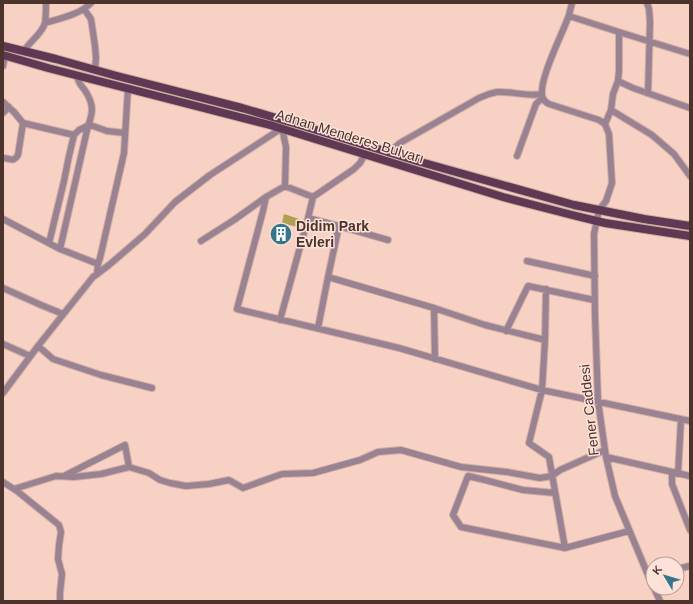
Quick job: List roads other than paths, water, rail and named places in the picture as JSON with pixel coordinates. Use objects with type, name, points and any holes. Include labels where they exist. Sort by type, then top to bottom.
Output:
[{"type":"main road","name":"Adnan Menderes Bulvarı","points":[[3,46],[271,116],[391,153],[574,205],[690,226]]},
{"type":"main road","name":"Adnan Menderes Bulvarı","points":[[4,55],[282,128],[503,197],[597,222],[690,236]]},
{"type":"street","points":[[24,51],[27,45],[41,31],[45,23],[46,3]]},
{"type":"street","points":[[45,23],[79,12],[91,3]]},
{"type":"street","points":[[572,3],[569,16],[547,68],[542,89],[542,96],[549,104],[595,119],[605,124],[609,134],[612,183],[606,201],[599,210]]},
{"type":"street","points":[[647,3],[650,16],[648,93]]},
{"type":"street","points":[[84,9],[91,19],[96,58],[95,70]]},
{"type":"street","points":[[569,16],[690,54]]},
{"type":"street","points":[[605,124],[611,110],[618,81],[620,32]]},
{"type":"street","points":[[3,66],[4,55]]},
{"type":"street","points":[[60,249],[88,126],[92,115],[92,108],[86,92],[79,84],[77,75]]},
{"type":"street","points":[[618,81],[690,108]]},
{"type":"street","points":[[97,274],[98,264],[124,153],[128,88]]},
{"type":"street","points":[[391,153],[400,143],[479,98],[491,93],[499,92],[542,96]]},
{"type":"street","points":[[516,156],[536,104],[542,96]]},
{"type":"street","points":[[3,102],[23,123],[74,135]]},
{"type":"street","points":[[3,113],[9,107]]},
{"type":"street","points":[[611,110],[652,135],[674,154],[690,176]]},
{"type":"street","points":[[3,158],[13,160],[18,155],[23,123]]},
{"type":"street","points":[[49,243],[63,188],[74,135],[79,130],[88,126],[93,126],[107,131],[125,133]]},
{"type":"street","points":[[3,393],[30,356],[93,277],[110,265],[145,234],[175,202],[210,176],[282,128],[286,147],[284,186]]},
{"type":"street","points":[[280,320],[313,197],[354,169],[360,163],[365,154]]},
{"type":"street","points":[[202,241],[234,220],[266,196],[284,186],[313,197]]},
{"type":"street","points":[[266,196],[238,309],[399,348],[542,390],[690,421]]},
{"type":"street","name":"Fener Caddesi","points":[[599,210],[594,234],[594,300],[598,401],[606,457],[615,496],[629,531],[645,564]]},
{"type":"street","points":[[308,218],[388,240]]},
{"type":"street","points":[[3,219],[60,249],[98,264]]},
{"type":"street","points":[[318,328],[339,226]]},
{"type":"street","points":[[527,262],[594,276]]},
{"type":"street","points":[[328,277],[434,308],[485,325],[545,340]]},
{"type":"street","points":[[506,331],[528,286],[594,300]]},
{"type":"street","points":[[3,288],[63,314]]},
{"type":"street","points":[[546,289],[542,390],[529,443],[549,457],[565,548]]},
{"type":"street","points":[[434,308],[435,359]]},
{"type":"street","points":[[3,344],[30,356]]},
{"type":"street","points":[[38,346],[53,358],[101,375],[152,388]]},
{"type":"street","points":[[681,419],[675,473],[672,484],[690,530]]},
{"type":"street","points":[[63,476],[125,445],[129,467]]},
{"type":"street","points":[[14,489],[56,476],[74,477],[101,474],[129,467],[149,473],[160,480],[186,486],[229,480],[243,488],[282,474],[313,473],[360,460],[378,452],[401,450],[461,467],[506,472],[540,478],[552,476],[560,470],[605,450]]},
{"type":"street","points":[[606,457],[690,476]]},
{"type":"street","points":[[485,480],[486,470]]},
{"type":"street","points":[[555,493],[523,490],[468,476],[453,514],[461,527],[565,548],[629,531]]},
{"type":"street","points":[[3,482],[59,525],[61,532],[58,559],[62,574],[60,601]]},
{"type":"place","name":"Didim Park Evleri","points":[[281,234]]}]
